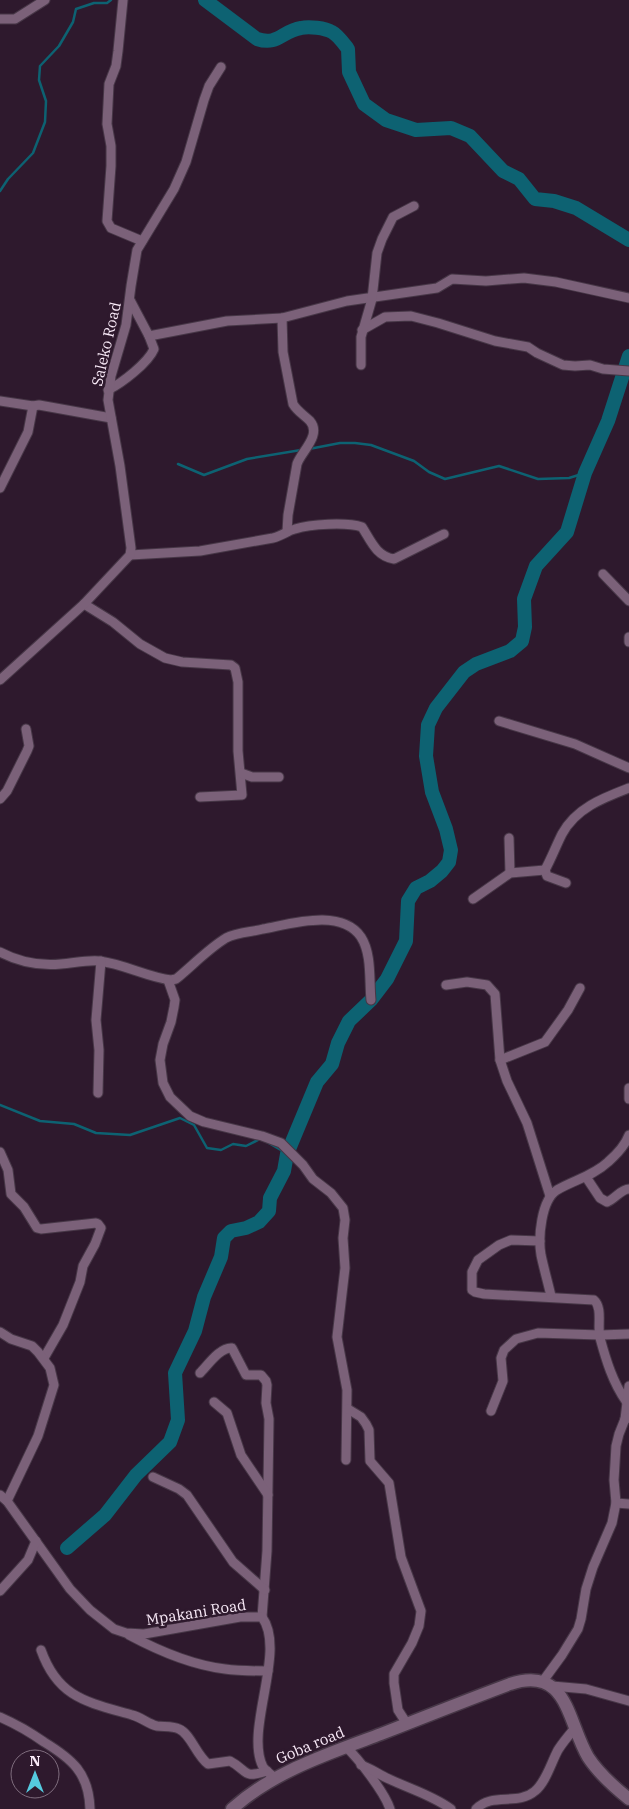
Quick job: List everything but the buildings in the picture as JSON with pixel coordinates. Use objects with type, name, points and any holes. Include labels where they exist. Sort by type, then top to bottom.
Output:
[{"type":"street","points":[[0,18],[15,19],[45,0]]},
{"type":"street","points":[[122,0],[116,66],[109,84],[107,124],[111,159],[107,221],[111,228],[142,241]]},
{"type":"street","name":"Saleko Road","points":[[130,555],[131,548],[108,390],[113,365],[126,325],[137,250],[174,189],[186,162],[209,86],[221,67]]},
{"type":"street","points":[[362,365],[362,330],[372,299],[374,267],[382,239],[393,216],[414,206]]},
{"type":"street","points":[[149,336],[227,321],[282,318],[347,301],[430,290],[452,279],[486,281],[518,278],[556,282],[629,298]]},
{"type":"street","points":[[108,390],[125,380],[152,353],[154,346],[130,300]]},
{"type":"street","points":[[362,330],[385,317],[411,316],[495,341],[528,347],[536,353],[563,365],[590,365],[603,369],[629,371]]},
{"type":"street","points":[[282,318],[284,352],[293,404],[311,422],[313,427],[308,449],[299,458],[297,464],[288,514],[287,532]]},
{"type":"street","points":[[0,401],[111,418]]},
{"type":"street","points":[[0,488],[28,432],[33,406]]},
{"type":"street","points":[[0,680],[84,604],[130,555],[200,551],[273,538],[302,527],[346,525],[362,527],[380,555],[394,559],[444,534]]},
{"type":"street","points":[[603,574],[629,601]]},
{"type":"street","points":[[84,604],[113,622],[140,644],[165,658],[182,662],[230,665],[235,668],[238,682],[238,751],[242,773],[242,795],[200,797]]},
{"type":"street","points":[[629,637],[629,642]]},
{"type":"street","points":[[499,721],[575,744],[629,768]]},
{"type":"street","points":[[0,799],[7,791],[29,746],[26,729]]},
{"type":"street","points":[[242,773],[252,777],[279,777]]},
{"type":"street","points":[[566,884],[547,876],[545,870],[570,822],[592,803],[629,788]]},
{"type":"street","points":[[508,838],[510,873]]},
{"type":"street","points":[[473,898],[510,873],[545,870]]},
{"type":"street","points":[[0,952],[10,958],[38,964],[63,964],[88,960],[101,962],[168,980],[176,979],[220,942],[231,936],[300,922],[334,921],[342,923],[357,932],[365,944],[368,956],[371,1000]]},
{"type":"street","points":[[98,1093],[99,1050],[96,1020],[101,962]]},
{"type":"street","points":[[168,980],[175,1000],[171,1022],[162,1044],[160,1060],[163,1084],[170,1098],[190,1116],[204,1122],[262,1136],[281,1143],[294,1155],[313,1179],[337,1199],[345,1213],[343,1238],[345,1268],[338,1337],[348,1409],[346,1460]]},
{"type":"street","points":[[446,985],[467,982],[487,985],[492,989],[500,1060],[506,1082],[527,1123],[550,1196]]},
{"type":"street","points":[[500,1060],[545,1042],[568,1010],[580,988]]},
{"type":"street","points":[[629,1088],[629,1099]]},
{"type":"street","points":[[551,1296],[541,1254],[540,1241],[545,1207],[550,1196],[557,1190],[600,1170],[618,1153],[629,1135]]},
{"type":"street","points":[[0,1152],[8,1170],[11,1194],[24,1207],[37,1228],[96,1223],[101,1228],[96,1244],[83,1266],[80,1282],[63,1325],[44,1358]]},
{"type":"street","points":[[586,1177],[600,1198],[607,1202],[625,1189],[629,1189]]},
{"type":"street","points":[[540,1241],[511,1240],[499,1245],[478,1260],[472,1272],[472,1290],[484,1294],[551,1296],[594,1300],[598,1308],[600,1335],[613,1378],[626,1400]]},
{"type":"street","points":[[0,1332],[11,1339],[32,1346],[44,1358],[53,1377],[54,1384],[38,1436],[3,1498]]},
{"type":"street","points":[[490,1411],[503,1381],[501,1358],[504,1350],[516,1339],[538,1333],[629,1334]]},
{"type":"street","points":[[200,1373],[223,1349],[229,1347],[232,1348],[246,1376],[257,1374],[266,1380],[266,1403],[269,1418],[268,1495],[265,1590],[262,1617]]},
{"type":"street","points":[[547,1684],[578,1629],[582,1619],[586,1589],[593,1567],[612,1523],[616,1503],[614,1480],[616,1446],[619,1434],[627,1419],[626,1400],[629,1386]]},
{"type":"street","points":[[214,1402],[227,1413],[242,1455],[268,1495]]},
{"type":"street","points":[[348,1409],[361,1417],[366,1424],[369,1430],[370,1461],[389,1483],[401,1557],[421,1611],[419,1626],[412,1643],[394,1674],[398,1710],[406,1724]]},
{"type":"street","points":[[153,1477],[179,1489],[187,1495],[233,1562],[265,1590]]},
{"type":"street","name":"Mpakani Road","points":[[3,1498],[60,1576],[90,1610],[114,1629],[126,1633],[152,1633],[240,1617],[262,1617],[267,1624],[269,1641],[268,1671],[259,1739],[263,1766],[271,1774]]},
{"type":"street","points":[[616,1503],[629,1504]]},
{"type":"street","points":[[0,1591],[28,1560],[36,1541]]},
{"type":"street","points":[[126,1633],[154,1648],[197,1664],[223,1669],[268,1671]]},
{"type":"street","points":[[41,1650],[47,1667],[66,1689],[75,1696],[135,1716],[157,1726],[180,1729],[184,1732],[201,1759],[208,1764],[230,1761],[246,1774],[254,1776],[271,1774]]},
{"type":"street","name":"Goba road","points":[[232,1809],[271,1774],[515,1682],[532,1679],[547,1684]]},
{"type":"street","points":[[547,1684],[586,1689],[629,1701]]},
{"type":"street","points":[[547,1684],[564,1703],[588,1757],[614,1788],[629,1799]]},
{"type":"street","points":[[0,1717],[21,1726],[63,1753],[73,1762],[80,1771],[87,1787],[90,1809]]},
{"type":"street","points":[[476,1809],[487,1802],[497,1799],[521,1798],[534,1792],[541,1784],[558,1750],[575,1728]]},
{"type":"street","points":[[346,1747],[355,1755],[385,1797],[390,1809]]},
{"type":"street","points":[[361,1764],[391,1780],[430,1796],[451,1809]]},
{"type":"waterway","points":[[0,191],[8,179],[33,153],[45,122],[46,101],[39,80],[40,66],[59,46],[73,22],[76,9],[94,3],[107,3],[111,0]]},
{"type":"waterway","points":[[205,0],[257,39],[264,41],[270,41],[304,27],[321,28],[332,32],[339,37],[348,49],[349,72],[364,104],[386,120],[416,130],[451,128],[470,136],[503,171],[519,179],[535,199],[554,201],[576,208],[629,240]]},
{"type":"waterway","points":[[67,1548],[105,1515],[136,1475],[170,1442],[178,1420],[175,1373],[195,1331],[204,1297],[221,1257],[224,1238],[231,1231],[246,1228],[259,1222],[269,1211],[270,1198],[284,1171],[287,1154],[317,1082],[332,1064],[338,1043],[349,1021],[371,1000],[387,979],[406,941],[408,901],[416,888],[430,881],[449,862],[451,850],[446,829],[432,792],[426,756],[428,725],[436,708],[464,672],[476,664],[510,651],[522,641],[525,627],[524,599],[536,566],[567,532],[585,473],[608,421],[629,356]]},
{"type":"waterway","points":[[309,449],[340,443],[371,445],[414,461],[429,472],[445,479],[499,466],[538,479],[569,478],[585,473]]},
{"type":"waterway","points":[[178,464],[204,475],[247,459],[301,450]]},
{"type":"waterway","points":[[0,1105],[40,1121],[74,1124],[96,1133],[130,1135],[180,1118],[194,1125],[207,1148],[221,1150],[233,1144],[246,1146],[260,1139]]},
{"type":"waterway","points":[[267,1142],[286,1153]]}]
